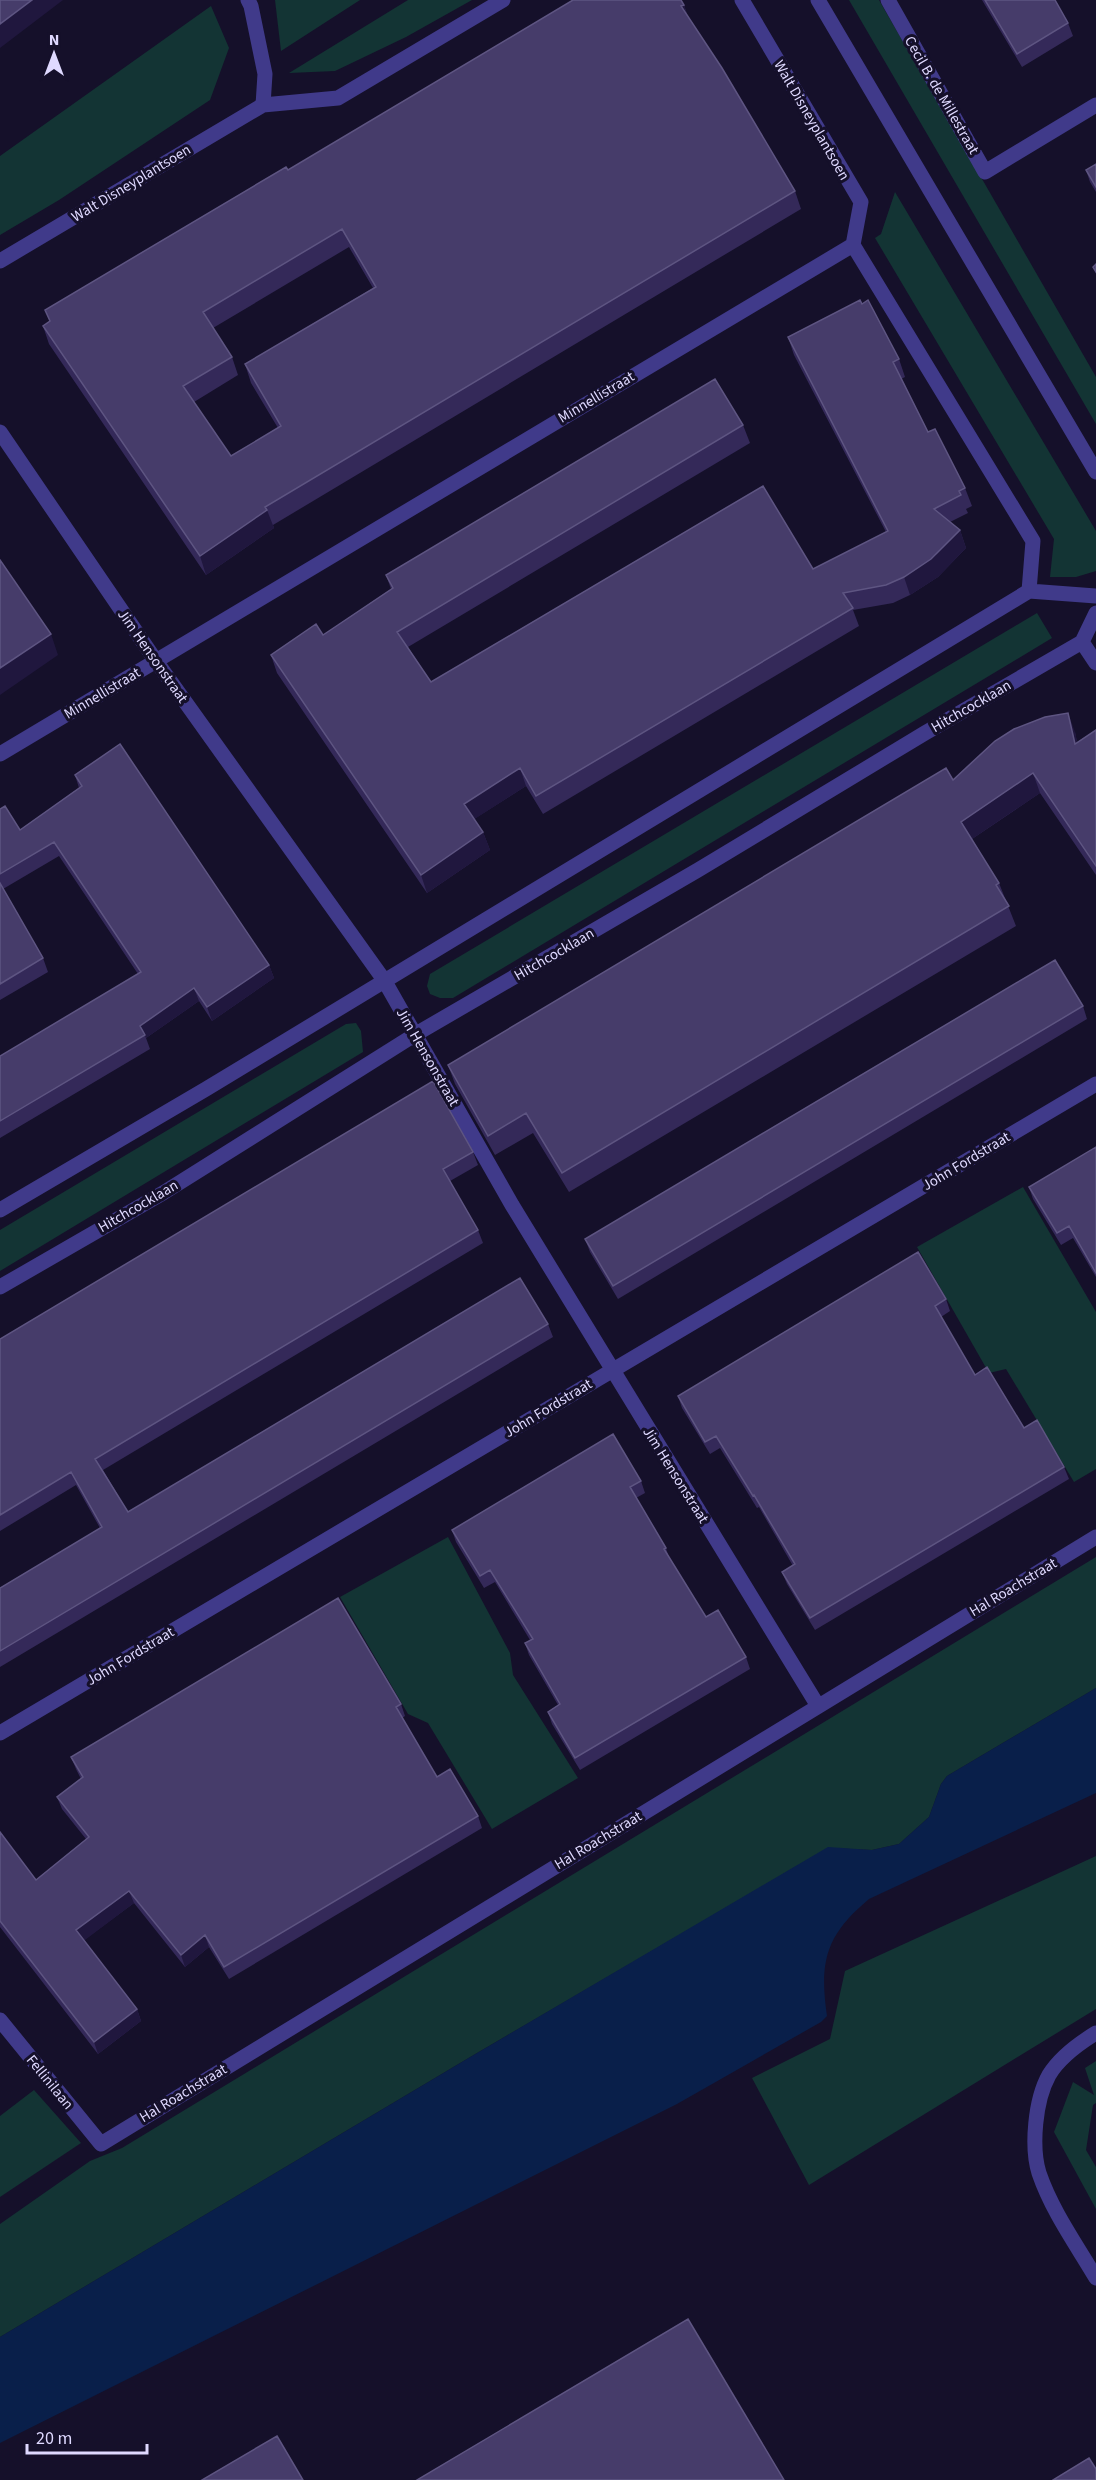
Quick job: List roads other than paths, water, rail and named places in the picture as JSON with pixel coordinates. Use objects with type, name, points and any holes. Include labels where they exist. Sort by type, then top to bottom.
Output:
[{"type":"street","points":[[248,0],[265,74],[262,105]]},
{"type":"street","name":"Walt Disneyplantsoen","points":[[0,261],[262,105],[338,98],[503,0]]},
{"type":"street","name":"Walt Disneyplantsoen","points":[[742,0],[861,202],[853,245]]},
{"type":"street","points":[[818,0],[1096,472]]},
{"type":"street","name":"Cecil B. de Millestraat","points":[[888,0],[985,172],[1096,105]]},
{"type":"street","points":[[853,245],[1033,541],[1029,591]]},
{"type":"street","name":"Minnellistraat","points":[[0,754],[853,245]]},
{"type":"street","name":"Jim Hensonstraat","points":[[0,432],[156,661],[384,980],[512,1205],[611,1371],[818,1706]]},
{"type":"street","points":[[0,1210],[1029,591],[1096,596]]},
{"type":"street","points":[[1096,613],[1082,642],[1096,663]]},
{"type":"street","name":"Hitchcocklaan","points":[[0,1287],[163,1193],[416,1034],[1082,642]]},
{"type":"street","name":"John Fordstraat","points":[[0,1733],[1096,1084]]},
{"type":"street","name":"Hal Roachstraat","points":[[101,2144],[1096,1537]]},
{"type":"street","name":"Fellinilaan","points":[[0,2020],[101,2144]]},
{"type":"street","points":[[1096,2033],[1072,2048],[1049,2076],[1039,2106],[1034,2136],[1039,2172],[1058,2214],[1096,2278]]},
{"type":"water","points":[[1096,1688],[1096,1793],[869,1899],[843,1925],[829,1950],[824,1980],[827,2016],[821,2022],[677,2104],[0,2443],[0,2337],[828,1847],[872,1850],[899,1844],[929,1817],[941,1784],[947,1776]]}]
